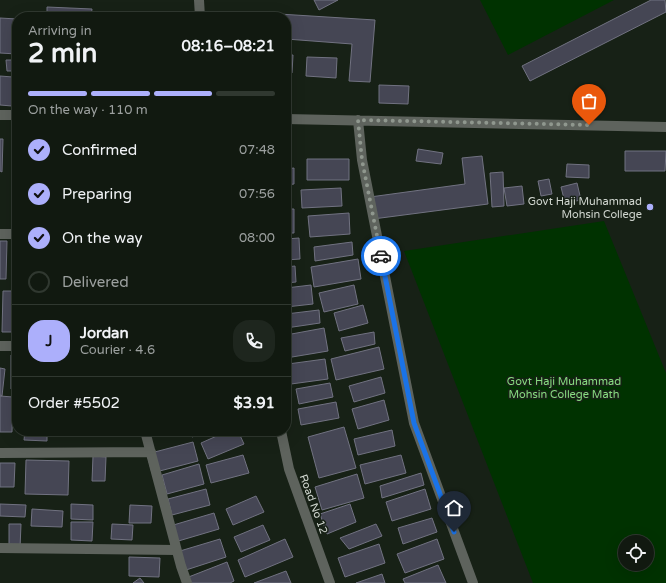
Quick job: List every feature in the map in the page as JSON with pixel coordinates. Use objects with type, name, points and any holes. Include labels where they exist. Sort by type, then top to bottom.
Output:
[{"type":"street","points":[[198,0],[199,12]]},
{"type":"street","points":[[0,115],[12,115]]},
{"type":"street","points":[[291,118],[666,127]]},
{"type":"street","points":[[358,120],[362,160],[414,423],[473,583]]},
{"type":"street","points":[[0,234],[12,234]]},
{"type":"street","points":[[0,346],[12,346]]},
{"type":"street","points":[[147,436],[176,550],[187,583]]},
{"type":"street","name":"Road No 12","points":[[282,436],[289,468],[330,583]]},
{"type":"street","points":[[0,453],[150,452]]},
{"type":"street","points":[[0,548],[176,550]]},
{"type":"green space","points":[[480,0],[614,0],[508,55]]},
{"type":"green space","name":"Govt Haji Muhammad Mohsin College Math","points":[[604,221],[666,373],[666,583],[533,583],[404,251]]},
{"type":"building","points":[[314,0],[338,0],[319,10]]},
{"type":"building","points":[[651,0],[665,0],[666,12],[530,81],[522,66]]},
{"type":"building","points":[[47,7],[92,9],[92,12],[47,12]]},
{"type":"building","points":[[291,15],[375,20],[370,82],[349,81],[352,44],[291,39]]},
{"type":"building","points":[[0,18],[12,19],[12,54],[0,53]]},
{"type":"building","points":[[291,55],[293,55],[292,73]]},
{"type":"building","points":[[307,57],[337,58],[336,78],[306,76]]},
{"type":"building","points":[[6,60],[12,60],[12,71],[7,71]]},
{"type":"building","points":[[0,76],[12,77],[12,106],[0,105]]},
{"type":"building","points":[[379,85],[409,86],[408,104],[379,103]]},
{"type":"building","points":[[0,139],[3,139],[2,172],[0,171]]},
{"type":"building","points":[[418,149],[443,153],[441,164],[416,161]]},
{"type":"building","points":[[625,151],[666,151],[665,171],[625,171]]},
{"type":"building","points":[[482,156],[488,204],[373,219],[370,197],[465,184],[462,158]]},
{"type":"building","points":[[307,159],[349,159],[349,180],[307,180]]},
{"type":"building","points":[[567,164],[589,165],[589,178],[566,177]]},
{"type":"building","points":[[291,168],[294,168],[294,184],[291,184]]},
{"type":"building","points":[[503,172],[504,206],[492,207],[490,173]]},
{"type":"building","points":[[549,179],[552,194],[541,196],[538,181]]},
{"type":"building","points":[[577,183],[581,200],[565,203],[561,187]]},
{"type":"building","points":[[522,186],[524,204],[507,206],[504,188]]},
{"type":"building","points":[[341,188],[342,206],[302,208],[301,190]]},
{"type":"building","points":[[291,209],[294,209],[294,233],[291,233]]},
{"type":"building","points":[[349,213],[350,234],[310,237],[308,216]]},
{"type":"building","points":[[299,238],[300,259],[291,260],[291,239]]},
{"type":"building","points":[[0,241],[7,241],[6,279],[0,279]]},
{"type":"building","points":[[352,242],[353,255],[315,261],[314,247]]},
{"type":"building","points":[[358,259],[361,279],[314,287],[311,267]]},
{"type":"building","points":[[291,266],[295,266],[296,282],[291,282]]},
{"type":"building","points":[[311,285],[313,304],[291,306],[291,287]]},
{"type":"building","points":[[354,285],[358,304],[324,312],[319,293]]},
{"type":"building","points":[[3,291],[12,291],[12,332],[2,332]]},
{"type":"building","points":[[363,305],[368,323],[339,331],[334,313]]},
{"type":"building","points":[[319,310],[320,323],[291,327],[291,313]]},
{"type":"building","points":[[324,328],[328,351],[291,357],[291,334]]},
{"type":"building","points":[[374,332],[375,344],[345,351],[341,338]]},
{"type":"building","points":[[379,347],[384,369],[336,380],[331,359]]},
{"type":"building","points":[[11,355],[12,355],[12,389]]},
{"type":"building","points":[[325,359],[328,379],[291,384],[291,364]]},
{"type":"building","points":[[0,368],[5,369],[2,396],[0,395]]},
{"type":"building","points":[[381,377],[385,393],[354,402],[349,386]]},
{"type":"building","points":[[330,383],[333,397],[299,404],[296,389]]},
{"type":"building","points":[[0,396],[12,397],[12,432],[0,432]]},
{"type":"building","points":[[384,400],[389,420],[358,429],[352,409]]},
{"type":"building","points":[[336,402],[339,418],[301,425],[298,409]]},
{"type":"building","points":[[344,427],[356,468],[319,478],[308,437]]},
{"type":"building","points":[[392,430],[395,446],[358,455],[354,439]]},
{"type":"building","points":[[24,436],[47,436],[47,441],[24,440]]},
{"type":"building","points":[[217,436],[240,436],[244,444],[208,459],[201,443]]},
{"type":"building","points":[[193,442],[198,461],[152,473],[147,454]]},
{"type":"building","points":[[243,455],[249,473],[211,483],[206,465]]},
{"type":"building","points":[[401,455],[406,473],[365,484],[360,465]]},
{"type":"building","points":[[93,456],[106,457],[105,481],[92,481]]},
{"type":"building","points":[[26,460],[69,461],[68,495],[25,494]]},
{"type":"building","points":[[0,463],[15,463],[14,487],[0,487]]},
{"type":"building","points":[[199,464],[204,484],[167,494],[162,475]]},
{"type":"building","points":[[421,473],[424,485],[382,498],[380,486]]},
{"type":"building","points":[[357,474],[364,498],[322,510],[315,487]]},
{"type":"building","points":[[206,489],[210,505],[172,515],[168,499]]},
{"type":"building","points":[[425,489],[431,509],[392,521],[386,502]]},
{"type":"building","points":[[256,496],[264,512],[233,525],[226,509]]},
{"type":"building","points":[[0,504],[26,505],[25,517],[0,516]]},
{"type":"building","points":[[71,504],[93,505],[93,520],[71,519]]},
{"type":"building","points":[[350,504],[356,522],[327,534],[320,514]]},
{"type":"building","points":[[130,505],[152,506],[151,523],[129,523]]},
{"type":"building","points":[[32,509],[63,511],[62,527],[31,526]]},
{"type":"building","points":[[214,513],[219,529],[175,542],[170,526]]},
{"type":"building","points":[[432,518],[437,532],[403,544],[398,528]]},
{"type":"building","points":[[71,522],[93,522],[92,541],[71,540]]},
{"type":"building","points":[[9,524],[21,524],[20,548],[9,548]]},
{"type":"building","points":[[112,524],[133,525],[132,540],[111,539]]},
{"type":"building","points":[[376,524],[382,536],[349,549],[340,538]]},
{"type":"building","points":[[263,525],[270,540],[241,552],[234,537]]},
{"type":"building","points":[[220,539],[226,557],[186,570],[180,551]]},
{"type":"building","points":[[285,539],[293,557],[245,577],[238,560]]},
{"type":"building","points":[[437,539],[444,559],[405,573],[397,554]]},
{"type":"building","points":[[379,544],[385,563],[345,577],[338,558]]},
{"type":"building","points":[[129,557],[160,558],[159,577],[129,576]]},
{"type":"building","points":[[227,562],[234,581],[230,583],[187,583],[186,578]]},
{"type":"building","points":[[438,565],[446,583],[405,583],[403,579]]},
{"type":"building","points":[[286,571],[291,583],[254,583]]},
{"type":"building","points":[[382,574],[385,583],[356,583]]},
{"type":"building","points":[[140,578],[144,583],[133,583]]},
{"type":"way so far","points":[[381,256],[362,160],[358,120],[589,125]]},
{"type":"place","name":"Govt Haji Muhammad Mohsin College","points":[[650,207]]},
{"type":"route","points":[[381,256],[414,423],[454,532]]}]
